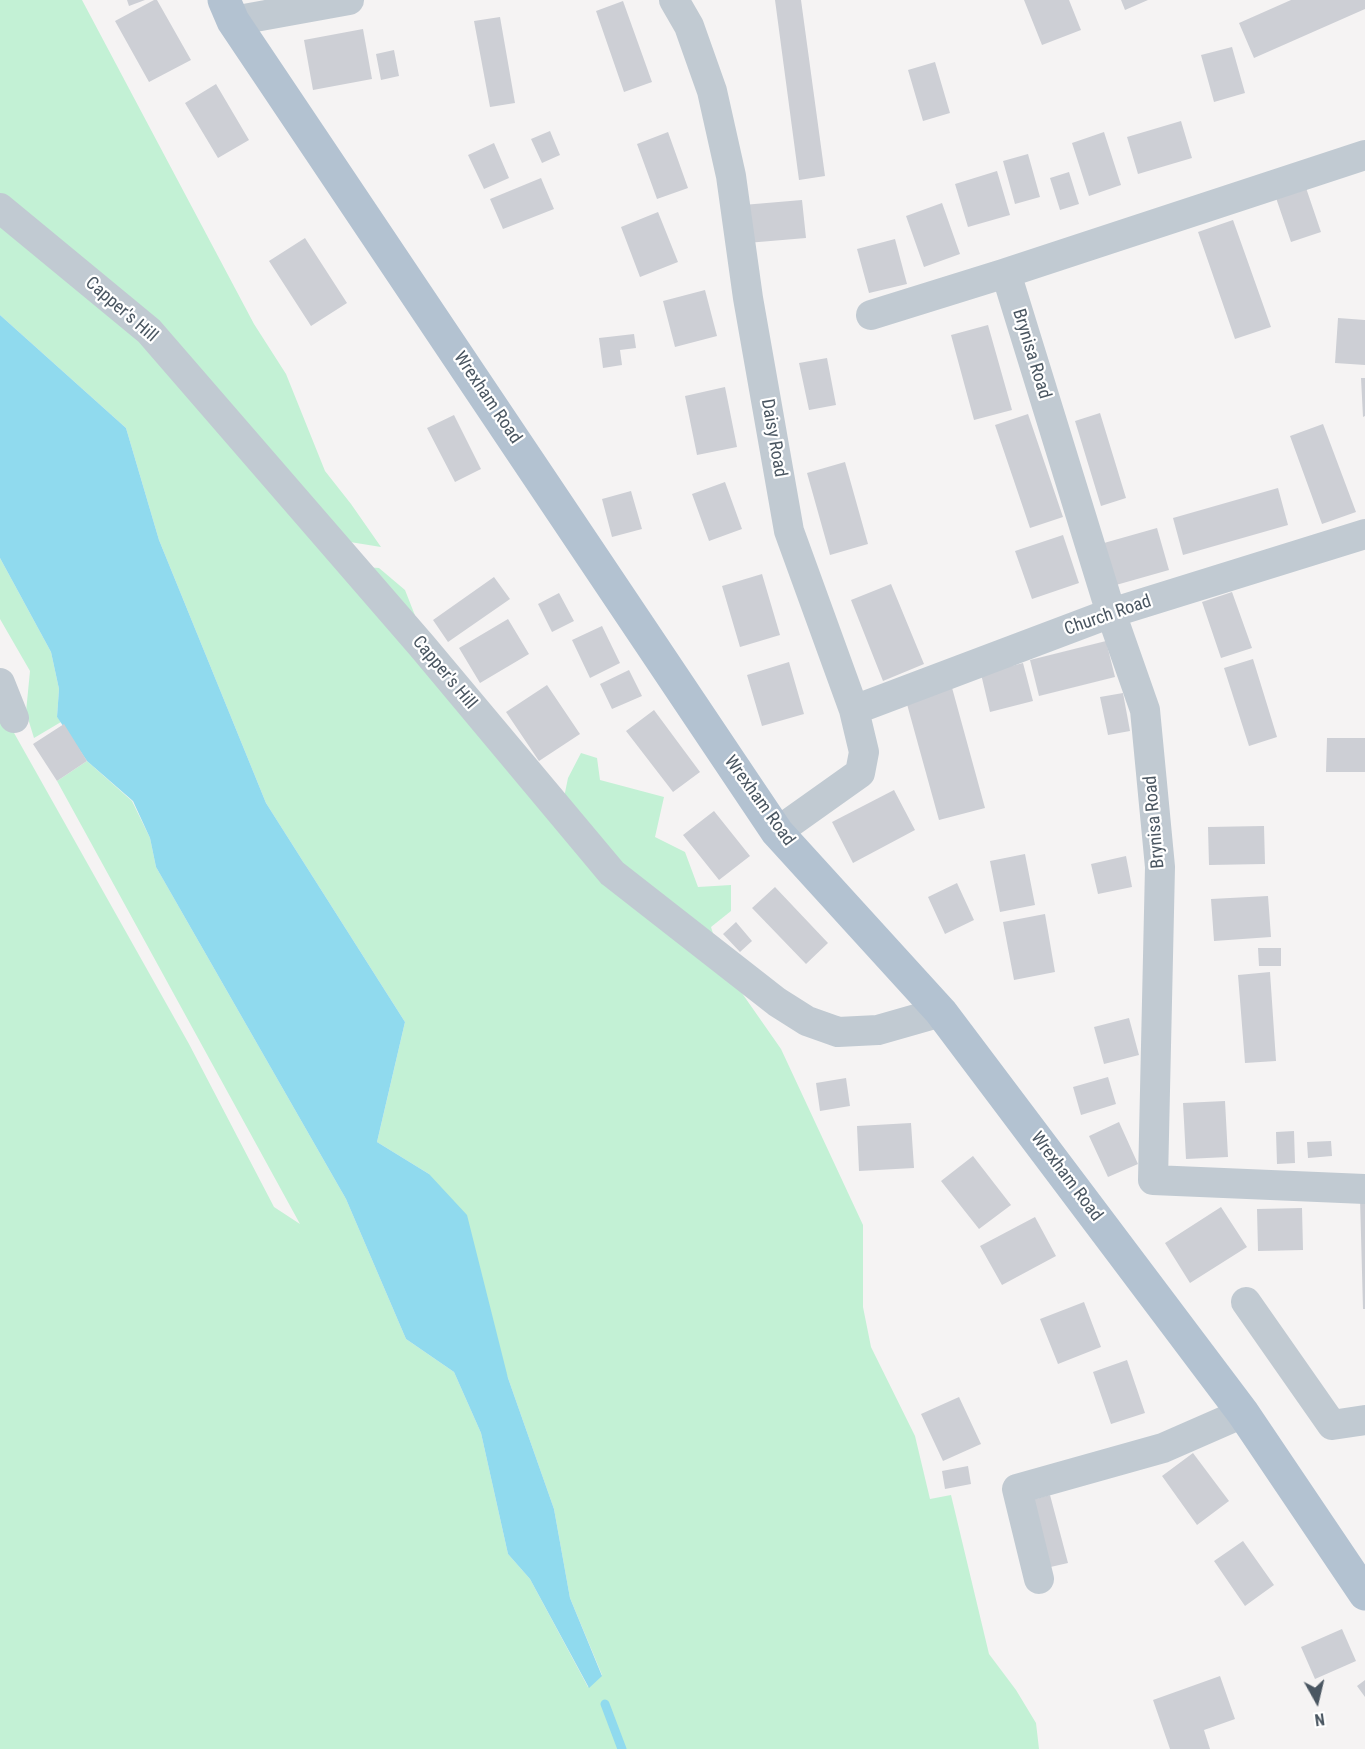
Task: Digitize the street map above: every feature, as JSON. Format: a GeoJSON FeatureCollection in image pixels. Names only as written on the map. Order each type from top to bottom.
{"type":"FeatureCollection","features":[{"type":"Feature","properties":{"kind":"main road","name":"Wrexham Road"},"geometry":{"type":"LineString","coordinates":[[229,10],[777,832],[941,1012],[1243,1413],[1365,1594]]}},
{"type":"Feature","properties":{"kind":"street"},"geometry":{"type":"LineString","coordinates":[[229,10],[349,0]]}},
{"type":"Feature","properties":{"kind":"street","name":"Daisy Road"},"geometry":{"type":"LineString","coordinates":[[674,0],[689,26],[712,91],[729,166],[748,298],[789,531],[854,710],[864,752],[860,773],[777,832]]}},
{"type":"Feature","properties":{"kind":"street"},"geometry":{"type":"LineString","coordinates":[[871,315],[1365,155]]}},
{"type":"Feature","properties":{"kind":"street","name":"Capper's Hill"},"geometry":{"type":"LineString","coordinates":[[0,208],[148,331],[422,646],[612,873],[777,1002],[807,1021],[838,1032],[878,1030],[941,1012]]}},
{"type":"Feature","properties":{"kind":"street","name":"Brynisa Road"},"geometry":{"type":"LineString","coordinates":[[1006,273],[1111,614],[1145,710],[1160,867],[1153,1180],[1365,1190]]}},
{"type":"Feature","properties":{"kind":"street","name":"Church Road"},"geometry":{"type":"LineString","coordinates":[[854,710],[1111,614],[1365,534]]}},
{"type":"Feature","properties":{"kind":"street"},"geometry":{"type":"LineString","coordinates":[[0,683],[14,718]]}},
{"type":"Feature","properties":{"kind":"street"},"geometry":{"type":"LineString","coordinates":[[1246,1302],[1332,1425],[1365,1420]]}},
{"type":"Feature","properties":{"kind":"street"},"geometry":{"type":"LineString","coordinates":[[1039,1579],[1017,1489],[1163,1448],[1243,1413]]}},
{"type":"Feature","properties":{"kind":"green space"},"geometry":{"type":"Polygon","coordinates":[[[0,0],[82,0],[254,324],[286,374],[325,471],[381,547],[350,542],[341,565],[379,568],[405,590],[416,618],[559,822],[568,778],[581,753],[597,758],[600,780],[664,797],[655,837],[685,852],[698,887],[731,885],[731,911],[711,927],[723,966],[781,1049],[863,1225],[863,1307],[871,1347],[915,1436],[930,1499],[951,1495],[989,1654],[1016,1690],[1036,1723],[1039,1749],[0,1749],[0,708],[189,1044],[274,1207],[300,1224],[57,781],[87,761],[132,801],[150,838],[156,867],[346,1199],[406,1339],[454,1372],[481,1433],[508,1554],[530,1579],[588,1687],[602,1675],[570,1598],[554,1509],[508,1378],[429,1174],[377,1142],[405,1022],[266,803],[159,540],[126,428],[0,315],[0,0]]]}},
{"type":"Feature","properties":{"kind":"green space"},"geometry":{"type":"Polygon","coordinates":[[[0,558],[51,652],[59,689],[57,717],[61,722],[34,738],[26,712],[30,671],[0,619],[0,558]]]}},
{"type":"Feature","properties":{"kind":"water"},"geometry":{"type":"Polygon","coordinates":[[[0,315],[126,428],[159,540],[266,803],[405,1022],[377,1142],[429,1174],[467,1215],[508,1378],[554,1509],[570,1598],[602,1676],[589,1688],[530,1579],[508,1554],[481,1433],[454,1372],[406,1339],[346,1199],[156,867],[150,838],[133,801],[87,761],[57,717],[59,689],[51,652],[0,558],[0,315]]]}},
{"type":"Feature","properties":{"kind":"building"},"geometry":{"type":"Polygon","coordinates":[[[127,0],[145,0],[129,6],[127,0]]]}},
{"type":"Feature","properties":{"kind":"building"},"geometry":{"type":"Polygon","coordinates":[[[157,0],[191,60],[149,82],[115,21],[157,0]]]}},
{"type":"Feature","properties":{"kind":"building"},"geometry":{"type":"Polygon","coordinates":[[[775,0],[801,0],[825,176],[799,180],[775,0]]]}},
{"type":"Feature","properties":{"kind":"building"},"geometry":{"type":"Polygon","coordinates":[[[1024,0],[1069,0],[1081,30],[1042,45],[1024,0]]]}},
{"type":"Feature","properties":{"kind":"building"},"geometry":{"type":"Polygon","coordinates":[[[1121,0],[1148,0],[1125,10],[1121,0]]]}},
{"type":"Feature","properties":{"kind":"building"},"geometry":{"type":"Polygon","coordinates":[[[1291,0],[1365,0],[1365,9],[1254,58],[1239,23],[1291,0]]]}},
{"type":"Feature","properties":{"kind":"building"},"geometry":{"type":"Polygon","coordinates":[[[623,1],[652,82],[624,92],[596,11],[623,1]]]}},
{"type":"Feature","properties":{"kind":"building"},"geometry":{"type":"Polygon","coordinates":[[[500,17],[515,103],[490,107],[474,21],[500,17]]]}},
{"type":"Feature","properties":{"kind":"building"},"geometry":{"type":"Polygon","coordinates":[[[363,29],[372,79],[313,90],[304,40],[363,29]]]}},
{"type":"Feature","properties":{"kind":"building"},"geometry":{"type":"Polygon","coordinates":[[[1232,47],[1245,93],[1214,102],[1201,55],[1232,47]]]}},
{"type":"Feature","properties":{"kind":"building"},"geometry":{"type":"Polygon","coordinates":[[[394,50],[399,76],[381,80],[376,54],[394,50]]]}},
{"type":"Feature","properties":{"kind":"building"},"geometry":{"type":"Polygon","coordinates":[[[935,62],[950,113],[923,121],[908,70],[935,62]]]}},
{"type":"Feature","properties":{"kind":"building"},"geometry":{"type":"Polygon","coordinates":[[[216,84],[249,140],[218,158],[185,103],[216,84]]]}},
{"type":"Feature","properties":{"kind":"building"},"geometry":{"type":"Polygon","coordinates":[[[1181,121],[1192,158],[1138,174],[1127,137],[1181,121]]]}},
{"type":"Feature","properties":{"kind":"building"},"geometry":{"type":"Polygon","coordinates":[[[550,131],[560,155],[542,163],[531,139],[550,131]]]}},
{"type":"Feature","properties":{"kind":"building"},"geometry":{"type":"Polygon","coordinates":[[[668,132],[688,188],[657,199],[637,144],[668,132]]]}},
{"type":"Feature","properties":{"kind":"building"},"geometry":{"type":"Polygon","coordinates":[[[1104,132],[1121,185],[1089,196],[1072,143],[1104,132]]]}},
{"type":"Feature","properties":{"kind":"building"},"geometry":{"type":"Polygon","coordinates":[[[494,143],[509,178],[484,189],[468,155],[494,143]]]}},
{"type":"Feature","properties":{"kind":"building"},"geometry":{"type":"Polygon","coordinates":[[[1028,154],[1040,197],[1015,204],[1003,161],[1028,154]]]}},
{"type":"Feature","properties":{"kind":"building"},"geometry":{"type":"Polygon","coordinates":[[[997,171],[1010,215],[968,227],[955,184],[997,171]]]}},
{"type":"Feature","properties":{"kind":"building"},"geometry":{"type":"Polygon","coordinates":[[[1069,172],[1079,204],[1060,210],[1050,178],[1069,172]]]}},
{"type":"Feature","properties":{"kind":"building"},"geometry":{"type":"Polygon","coordinates":[[[541,178],[554,209],[503,229],[490,199],[541,178]]]}},
{"type":"Feature","properties":{"kind":"building"},"geometry":{"type":"Polygon","coordinates":[[[1304,182],[1321,232],[1291,242],[1274,192],[1304,182]]]}},
{"type":"Feature","properties":{"kind":"building"},"geometry":{"type":"Polygon","coordinates":[[[802,200],[806,238],[747,243],[743,205],[802,200]]]}},
{"type":"Feature","properties":{"kind":"building"},"geometry":{"type":"Polygon","coordinates":[[[942,203],[960,254],[924,267],[906,216],[942,203]]]}},
{"type":"Feature","properties":{"kind":"building"},"geometry":{"type":"Polygon","coordinates":[[[658,212],[678,262],[640,277],[621,227],[658,212]]]}},
{"type":"Feature","properties":{"kind":"building"},"geometry":{"type":"Polygon","coordinates":[[[1233,220],[1271,327],[1235,339],[1198,232],[1233,220]]]}},
{"type":"Feature","properties":{"kind":"building"},"geometry":{"type":"Polygon","coordinates":[[[305,238],[347,303],[311,326],[269,261],[305,238]]]}},
{"type":"Feature","properties":{"kind":"building"},"geometry":{"type":"Polygon","coordinates":[[[895,239],[907,284],[869,293],[857,249],[895,239]]]}},
{"type":"Feature","properties":{"kind":"building"},"geometry":{"type":"Polygon","coordinates":[[[705,290],[717,336],[675,347],[663,301],[705,290]]]}},
{"type":"Feature","properties":{"kind":"building"},"geometry":{"type":"Polygon","coordinates":[[[1338,318],[1365,320],[1365,365],[1335,363],[1338,318]]]}},
{"type":"Feature","properties":{"kind":"building"},"geometry":{"type":"Polygon","coordinates":[[[988,325],[1012,410],[974,420],[951,335],[988,325]]]}},
{"type":"Feature","properties":{"kind":"building"},"geometry":{"type":"Polygon","coordinates":[[[634,334],[636,348],[620,350],[622,365],[603,368],[599,338],[634,334]]]}},
{"type":"Feature","properties":{"kind":"building"},"geometry":{"type":"Polygon","coordinates":[[[827,358],[836,405],[809,410],[799,363],[827,358]]]}},
{"type":"Feature","properties":{"kind":"building"},"geometry":{"type":"Polygon","coordinates":[[[1361,378],[1365,378],[1365,416],[1363,417],[1361,378]]]}},
{"type":"Feature","properties":{"kind":"building"},"geometry":{"type":"Polygon","coordinates":[[[725,387],[737,447],[697,455],[685,396],[725,387]]]}},
{"type":"Feature","properties":{"kind":"building"},"geometry":{"type":"Polygon","coordinates":[[[1100,413],[1126,498],[1101,506],[1075,421],[1100,413]]]}},
{"type":"Feature","properties":{"kind":"building"},"geometry":{"type":"Polygon","coordinates":[[[1028,414],[1063,517],[1030,528],[995,425],[1028,414]]]}},
{"type":"Feature","properties":{"kind":"building"},"geometry":{"type":"Polygon","coordinates":[[[454,415],[481,469],[455,482],[427,428],[454,415]]]}},
{"type":"Feature","properties":{"kind":"building"},"geometry":{"type":"Polygon","coordinates":[[[1323,424],[1356,512],[1322,524],[1290,436],[1323,424]]]}},
{"type":"Feature","properties":{"kind":"building"},"geometry":{"type":"Polygon","coordinates":[[[845,462],[868,544],[830,555],[807,473],[845,462]]]}},
{"type":"Feature","properties":{"kind":"building"},"geometry":{"type":"Polygon","coordinates":[[[725,482],[742,529],[709,541],[692,494],[725,482]]]}},
{"type":"Feature","properties":{"kind":"building"},"geometry":{"type":"Polygon","coordinates":[[[1278,488],[1288,525],[1183,555],[1173,518],[1278,488]]]}},
{"type":"Feature","properties":{"kind":"building"},"geometry":{"type":"Polygon","coordinates":[[[631,491],[642,529],[612,537],[602,499],[631,491]]]}},
{"type":"Feature","properties":{"kind":"building"},"geometry":{"type":"Polygon","coordinates":[[[1157,528],[1169,570],[1116,585],[1104,543],[1157,528]]]}},
{"type":"Feature","properties":{"kind":"building"},"geometry":{"type":"Polygon","coordinates":[[[1063,535],[1079,583],[1032,599],[1015,551],[1063,535]]]}},
{"type":"Feature","properties":{"kind":"building"},"geometry":{"type":"Polygon","coordinates":[[[762,574],[780,635],[740,647],[722,586],[762,574]]]}},
{"type":"Feature","properties":{"kind":"building"},"geometry":{"type":"Polygon","coordinates":[[[494,577],[510,599],[448,642],[433,620],[494,577]]]}},
{"type":"Feature","properties":{"kind":"building"},"geometry":{"type":"Polygon","coordinates":[[[891,584],[924,664],[883,681],[851,600],[891,584]]]}},
{"type":"Feature","properties":{"kind":"building"},"geometry":{"type":"Polygon","coordinates":[[[1232,592],[1252,648],[1221,658],[1202,602],[1232,592]]]}},
{"type":"Feature","properties":{"kind":"building"},"geometry":{"type":"Polygon","coordinates":[[[559,593],[574,621],[552,632],[538,604],[559,593]]]}},
{"type":"Feature","properties":{"kind":"building"},"geometry":{"type":"Polygon","coordinates":[[[508,619],[529,654],[480,683],[459,648],[508,619]]]}},
{"type":"Feature","properties":{"kind":"building"},"geometry":{"type":"Polygon","coordinates":[[[602,626],[620,663],[590,678],[572,640],[602,626]]]}},
{"type":"Feature","properties":{"kind":"building"},"geometry":{"type":"Polygon","coordinates":[[[1106,641],[1115,677],[1039,696],[1030,660],[1106,641]]]}},
{"type":"Feature","properties":{"kind":"building"},"geometry":{"type":"Polygon","coordinates":[[[1253,659],[1277,737],[1249,746],[1224,668],[1253,659]]]}},
{"type":"Feature","properties":{"kind":"building"},"geometry":{"type":"Polygon","coordinates":[[[789,662],[804,714],[762,726],[747,675],[789,662]]]}},
{"type":"Feature","properties":{"kind":"building"},"geometry":{"type":"Polygon","coordinates":[[[1023,663],[1033,701],[990,712],[981,674],[1023,663]]]}},
{"type":"Feature","properties":{"kind":"building"},"geometry":{"type":"Polygon","coordinates":[[[629,670],[642,696],[612,709],[600,684],[629,670]]]}},
{"type":"Feature","properties":{"kind":"building"},"geometry":{"type":"Polygon","coordinates":[[[951,684],[985,808],[939,820],[905,697],[951,684]]]}},
{"type":"Feature","properties":{"kind":"building"},"geometry":{"type":"Polygon","coordinates":[[[547,685],[580,734],[539,761],[506,712],[547,685]]]}},
{"type":"Feature","properties":{"kind":"building"},"geometry":{"type":"Polygon","coordinates":[[[1123,693],[1130,731],[1108,735],[1100,697],[1123,693]]]}},
{"type":"Feature","properties":{"kind":"building"},"geometry":{"type":"Polygon","coordinates":[[[654,710],[700,772],[673,792],[626,731],[654,710]]]}},
{"type":"Feature","properties":{"kind":"building"},"geometry":{"type":"Polygon","coordinates":[[[64,724],[87,761],[57,781],[33,744],[64,724]]]}},
{"type":"Feature","properties":{"kind":"building"},"geometry":{"type":"Polygon","coordinates":[[[1327,738],[1365,738],[1365,772],[1326,772],[1327,738]]]}},
{"type":"Feature","properties":{"kind":"building"},"geometry":{"type":"Polygon","coordinates":[[[894,790],[915,830],[853,863],[832,822],[894,790]]]}},
{"type":"Feature","properties":{"kind":"building"},"geometry":{"type":"Polygon","coordinates":[[[714,811],[750,856],[719,880],[683,835],[714,811]]]}},
{"type":"Feature","properties":{"kind":"building"},"geometry":{"type":"Polygon","coordinates":[[[1264,826],[1265,864],[1209,865],[1208,827],[1264,826]]]}},
{"type":"Feature","properties":{"kind":"building"},"geometry":{"type":"Polygon","coordinates":[[[1025,854],[1035,905],[1000,912],[990,861],[1025,854]]]}},
{"type":"Feature","properties":{"kind":"building"},"geometry":{"type":"Polygon","coordinates":[[[1126,856],[1132,887],[1098,894],[1091,864],[1126,856]]]}},
{"type":"Feature","properties":{"kind":"building"},"geometry":{"type":"Polygon","coordinates":[[[957,883],[974,920],[945,934],[928,897],[957,883]]]}},
{"type":"Feature","properties":{"kind":"building"},"geometry":{"type":"Polygon","coordinates":[[[775,887],[828,943],[806,964],[752,908],[775,887]]]}},
{"type":"Feature","properties":{"kind":"building"},"geometry":{"type":"Polygon","coordinates":[[[1268,896],[1271,937],[1214,941],[1211,899],[1268,896]]]}},
{"type":"Feature","properties":{"kind":"building"},"geometry":{"type":"Polygon","coordinates":[[[1045,914],[1055,972],[1014,980],[1003,922],[1045,914]]]}},
{"type":"Feature","properties":{"kind":"building"},"geometry":{"type":"Polygon","coordinates":[[[736,922],[752,941],[740,952],[723,934],[736,922]]]}},
{"type":"Feature","properties":{"kind":"building"},"geometry":{"type":"Polygon","coordinates":[[[1258,948],[1281,948],[1281,966],[1259,966],[1258,948]]]}},
{"type":"Feature","properties":{"kind":"building"},"geometry":{"type":"Polygon","coordinates":[[[1270,972],[1276,1061],[1245,1063],[1238,975],[1270,972]]]}},
{"type":"Feature","properties":{"kind":"building"},"geometry":{"type":"Polygon","coordinates":[[[1129,1018],[1139,1055],[1104,1064],[1094,1027],[1129,1018]]]}},
{"type":"Feature","properties":{"kind":"building"},"geometry":{"type":"Polygon","coordinates":[[[1108,1077],[1116,1104],[1081,1115],[1073,1087],[1108,1077]]]}},
{"type":"Feature","properties":{"kind":"building"},"geometry":{"type":"Polygon","coordinates":[[[846,1078],[850,1106],[820,1111],[816,1083],[846,1078]]]}},
{"type":"Feature","properties":{"kind":"building"},"geometry":{"type":"Polygon","coordinates":[[[1225,1101],[1228,1157],[1186,1159],[1183,1103],[1225,1101]]]}},
{"type":"Feature","properties":{"kind":"building"},"geometry":{"type":"Polygon","coordinates":[[[1119,1122],[1138,1164],[1108,1177],[1089,1136],[1119,1122]]]}},
{"type":"Feature","properties":{"kind":"building"},"geometry":{"type":"Polygon","coordinates":[[[911,1123],[914,1168],[859,1171],[857,1126],[911,1123]]]}},
{"type":"Feature","properties":{"kind":"building"},"geometry":{"type":"Polygon","coordinates":[[[1294,1131],[1295,1163],[1277,1164],[1276,1132],[1294,1131]]]}},
{"type":"Feature","properties":{"kind":"building"},"geometry":{"type":"Polygon","coordinates":[[[1331,1141],[1332,1156],[1308,1158],[1307,1142],[1331,1141]]]}},
{"type":"Feature","properties":{"kind":"building"},"geometry":{"type":"Polygon","coordinates":[[[973,1156],[1011,1205],[979,1229],[941,1181],[973,1156]]]}},
{"type":"Feature","properties":{"kind":"building"},"geometry":{"type":"Polygon","coordinates":[[[1360,1198],[1365,1198],[1365,1309],[1363,1309],[1360,1198]]]}},
{"type":"Feature","properties":{"kind":"building"},"geometry":{"type":"Polygon","coordinates":[[[1221,1207],[1247,1247],[1190,1283],[1165,1243],[1221,1207]]]}},
{"type":"Feature","properties":{"kind":"building"},"geometry":{"type":"Polygon","coordinates":[[[1302,1208],[1303,1250],[1258,1251],[1257,1209],[1302,1208]]]}},
{"type":"Feature","properties":{"kind":"building"},"geometry":{"type":"Polygon","coordinates":[[[1035,1217],[1056,1256],[1002,1285],[980,1246],[1035,1217]]]}},
{"type":"Feature","properties":{"kind":"building"},"geometry":{"type":"Polygon","coordinates":[[[1084,1302],[1101,1347],[1058,1364],[1040,1319],[1084,1302]]]}},
{"type":"Feature","properties":{"kind":"building"},"geometry":{"type":"Polygon","coordinates":[[[1127,1360],[1145,1413],[1111,1424],[1093,1372],[1127,1360]]]}},
{"type":"Feature","properties":{"kind":"building"},"geometry":{"type":"Polygon","coordinates":[[[959,1397],[981,1444],[943,1461],[921,1414],[959,1397]]]}},
{"type":"Feature","properties":{"kind":"building"},"geometry":{"type":"Polygon","coordinates":[[[1193,1453],[1229,1501],[1197,1525],[1162,1476],[1193,1453]]]}},
{"type":"Feature","properties":{"kind":"building"},"geometry":{"type":"Polygon","coordinates":[[[968,1466],[971,1484],[945,1489],[942,1471],[968,1466]]]}},
{"type":"Feature","properties":{"kind":"building"},"geometry":{"type":"Polygon","coordinates":[[[1050,1495],[1068,1563],[1046,1568],[1028,1501],[1050,1495]]]}},
{"type":"Feature","properties":{"kind":"building"},"geometry":{"type":"Polygon","coordinates":[[[1243,1541],[1274,1585],[1245,1606],[1214,1561],[1243,1541]]]}},
{"type":"Feature","properties":{"kind":"building"},"geometry":{"type":"Polygon","coordinates":[[[1342,1629],[1356,1661],[1315,1679],[1301,1647],[1342,1629]]]}},
{"type":"Feature","properties":{"kind":"building"},"geometry":{"type":"Polygon","coordinates":[[[1220,1676],[1235,1719],[1204,1730],[1210,1749],[1170,1749],[1153,1700],[1220,1676]]]}},
{"type":"Feature","properties":{"kind":"building"},"geometry":{"type":"Polygon","coordinates":[[[1365,1680],[1365,1697],[1357,1686],[1365,1680]]]}},
{"type":"Feature","properties":{"kind":"waterway"},"geometry":{"type":"LineString","coordinates":[[605,1704],[622,1749]]}}]}
